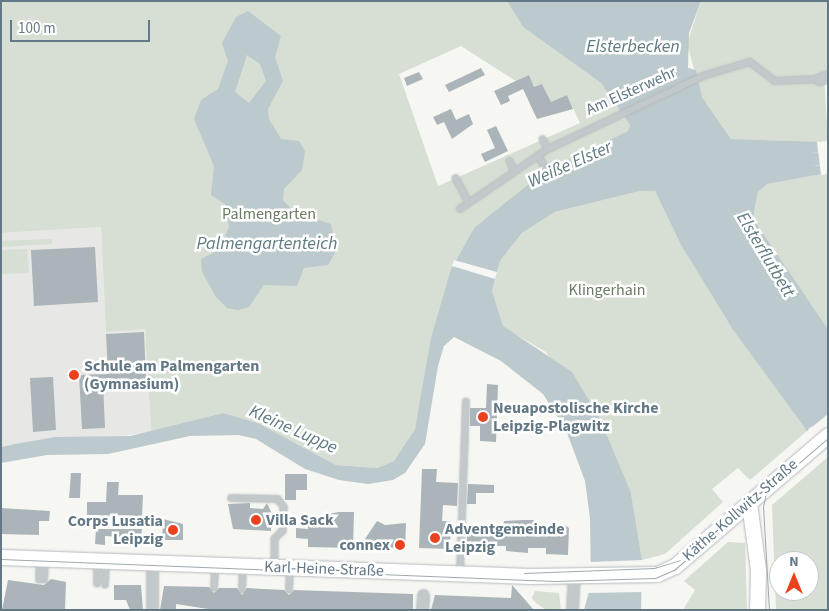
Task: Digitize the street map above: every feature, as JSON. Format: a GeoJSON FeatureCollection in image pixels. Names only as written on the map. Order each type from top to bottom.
{"type":"FeatureCollection","features":[{"type":"Feature","properties":{"kind":"main road","name":"Käthe-Kollwitz-Straße"},"geometry":{"type":"LineString","coordinates":[[647,574],[675,566],[828,435]]}},
{"type":"Feature","properties":{"kind":"main road"},"geometry":{"type":"LineString","coordinates":[[749,503],[758,570],[757,610]]}},
{"type":"Feature","properties":{"kind":"main road","name":"Karl-Heine-Straße"},"geometry":{"type":"LineString","coordinates":[[1,557],[460,574],[580,576],[647,574]]}},
{"type":"Feature","properties":{"kind":"street"},"geometry":{"type":"LineString","coordinates":[[152,563],[152,610]]}},
{"type":"Feature","properties":{"kind":"street"},"geometry":{"type":"LineString","coordinates":[[572,610],[580,576]]}},
{"type":"Feature","properties":{"kind":"street"},"geometry":{"type":"LineString","coordinates":[[422,610],[423,595]]}},
{"type":"Feature","properties":{"kind":"lane","name":"Am Elsterwehr"},"geometry":{"type":"LineString","coordinates":[[460,209],[514,170],[548,149],[703,76],[750,62],[775,81],[824,78]]}},
{"type":"Feature","properties":{"kind":"lane"},"geometry":{"type":"LineString","coordinates":[[543,139],[548,149]]}},
{"type":"Feature","properties":{"kind":"lane"},"geometry":{"type":"LineString","coordinates":[[538,155],[547,170]]}},
{"type":"Feature","properties":{"kind":"lane"},"geometry":{"type":"LineString","coordinates":[[510,161],[514,170]]}},
{"type":"Feature","properties":{"kind":"lane"},"geometry":{"type":"LineString","coordinates":[[456,178],[469,202]]}},
{"type":"Feature","properties":{"kind":"lane"},"geometry":{"type":"LineString","coordinates":[[460,574],[466,402]]}},
{"type":"Feature","properties":{"kind":"lane"},"geometry":{"type":"LineString","coordinates":[[231,498],[278,499],[284,507],[284,531],[275,539],[275,567]]}},
{"type":"Feature","properties":{"kind":"lane"},"geometry":{"type":"LineString","coordinates":[[41,580],[42,559]]}},
{"type":"Feature","properties":{"kind":"lane"},"geometry":{"type":"LineString","coordinates":[[97,584],[102,561]]}},
{"type":"Feature","properties":{"kind":"lane"},"geometry":{"type":"LineString","coordinates":[[102,561],[106,585]]}},
{"type":"Feature","properties":{"kind":"lane"},"geometry":{"type":"LineString","coordinates":[[214,588],[215,565]]}},
{"type":"Feature","properties":{"kind":"lane"},"geometry":{"type":"LineString","coordinates":[[242,590],[243,566]]}},
{"type":"Feature","properties":{"kind":"lane"},"geometry":{"type":"LineString","coordinates":[[289,590],[290,568]]}},
{"type":"Feature","properties":{"kind":"shaded area","name":"Schule am Palmengarten (Gymnasium)"},"geometry":{"type":"Polygon","coordinates":[[[101,227],[106,332],[145,329],[151,431],[113,438],[55,437],[1,447],[1,233],[101,227]]]}},
{"type":"Feature","properties":{"kind":"green space","name":"Palmengarten"},"geometry":{"type":"Polygon","coordinates":[[[1,1],[507,1],[523,27],[601,83],[630,125],[628,131],[549,169],[474,228],[451,269],[415,429],[394,461],[377,468],[336,465],[258,423],[223,413],[151,431],[145,329],[106,332],[101,227],[1,233],[1,1]],[[461,46],[399,74],[438,186],[580,123],[567,95],[543,106],[548,96],[542,84],[534,87],[529,75],[516,81],[461,46]]]}},
{"type":"Feature","properties":{"kind":"green space"},"geometry":{"type":"Polygon","coordinates":[[[701,1],[828,1],[828,71],[824,73],[828,142],[731,139],[702,97],[687,44],[701,1]]]}},
{"type":"Feature","properties":{"kind":"green space"},"geometry":{"type":"Polygon","coordinates":[[[828,173],[828,329],[753,220],[758,192],[767,184],[828,173]]]}},
{"type":"Feature","properties":{"kind":"green space","name":"Klingerhain"},"geometry":{"type":"Polygon","coordinates":[[[640,191],[655,191],[681,245],[733,330],[807,431],[750,480],[738,468],[712,489],[723,502],[665,554],[642,560],[631,493],[546,352],[503,327],[492,291],[500,261],[522,233],[555,212],[640,191]]]}},
{"type":"Feature","properties":{"kind":"green space"},"geometry":{"type":"Polygon","coordinates":[[[52,239],[52,244],[1,247],[1,241],[52,239]]]}},
{"type":"Feature","properties":{"kind":"green space"},"geometry":{"type":"Polygon","coordinates":[[[27,249],[29,273],[1,274],[1,250],[27,249]]]}},
{"type":"Feature","properties":{"kind":"green space"},"geometry":{"type":"Polygon","coordinates":[[[828,457],[828,610],[776,610],[776,601],[819,601],[819,551],[774,551],[772,505],[828,457]]]}},
{"type":"Feature","properties":{"kind":"green space"},"geometry":{"type":"Polygon","coordinates":[[[728,542],[745,543],[747,610],[683,610],[695,590],[684,581],[728,542]]]}},
{"type":"Feature","properties":{"kind":"green space"},"geometry":{"type":"Polygon","coordinates":[[[535,591],[559,593],[561,610],[546,610],[536,603],[532,598],[535,591]]]}},
{"type":"Feature","properties":{"kind":"water"},"geometry":{"type":"Polygon","coordinates":[[[507,1],[701,1],[689,33],[688,68],[696,70],[702,97],[731,139],[828,142],[828,150],[811,153],[828,151],[828,164],[812,166],[828,165],[828,173],[767,184],[758,192],[753,219],[828,329],[828,417],[808,429],[828,455],[807,431],[733,330],[681,245],[655,191],[640,191],[555,212],[522,233],[500,261],[492,291],[503,326],[572,372],[600,419],[631,493],[642,560],[641,610],[584,610],[591,584],[590,518],[585,481],[566,430],[543,394],[501,361],[454,337],[444,346],[438,366],[425,444],[405,473],[393,480],[368,484],[339,480],[305,469],[256,439],[239,435],[190,436],[108,454],[47,455],[1,463],[1,447],[55,437],[130,436],[223,413],[258,423],[336,465],[377,468],[394,461],[415,429],[431,338],[451,269],[474,228],[545,171],[628,131],[630,125],[601,83],[523,27],[507,1]]]}},
{"type":"Feature","properties":{"kind":"water","name":"Palmengartenteich"},"geometry":{"type":"Polygon","coordinates":[[[248,11],[281,36],[275,57],[283,81],[268,109],[269,119],[281,139],[299,141],[305,151],[302,170],[284,189],[283,200],[295,213],[331,224],[336,251],[328,265],[304,268],[297,286],[264,285],[249,307],[238,310],[227,308],[216,297],[202,272],[201,259],[219,250],[229,227],[225,204],[211,195],[214,166],[194,119],[201,100],[218,89],[228,61],[222,43],[236,17],[248,11]],[[247,55],[235,92],[249,103],[266,81],[260,64],[247,55]]]}},
{"type":"Feature","properties":{"kind":"pier"},"geometry":{"type":"Polygon","coordinates":[[[828,141],[828,174],[821,175],[817,142],[828,141]]]}},
{"type":"Feature","properties":{"kind":"pier"},"geometry":{"type":"Polygon","coordinates":[[[454,260],[497,272],[495,279],[452,266],[454,260]]]}},
{"type":"Feature","properties":{"kind":"pier"},"geometry":{"type":"Polygon","coordinates":[[[828,414],[828,457],[827,458],[805,433],[828,414]]]}},
{"type":"Feature","properties":{"kind":"pier"},"geometry":{"type":"Polygon","coordinates":[[[644,560],[644,592],[587,593],[588,562],[644,560]]]}},
{"type":"Feature","properties":{"kind":"building"},"geometry":{"type":"Polygon","coordinates":[[[481,68],[485,75],[449,92],[445,85],[481,68]]]}},
{"type":"Feature","properties":{"kind":"building"},"geometry":{"type":"Polygon","coordinates":[[[419,72],[423,79],[407,86],[404,78],[419,72]]]}},
{"type":"Feature","properties":{"kind":"building"},"geometry":{"type":"Polygon","coordinates":[[[529,75],[534,87],[542,84],[551,102],[567,95],[573,109],[537,119],[523,89],[508,96],[510,101],[501,105],[494,91],[529,75]]]}},
{"type":"Feature","properties":{"kind":"building"},"geometry":{"type":"Polygon","coordinates":[[[451,109],[456,120],[469,114],[473,124],[452,139],[444,122],[437,125],[433,117],[451,109]]]}},
{"type":"Feature","properties":{"kind":"building"},"geometry":{"type":"Polygon","coordinates":[[[496,126],[508,151],[485,162],[481,154],[495,148],[487,130],[496,126]]]}},
{"type":"Feature","properties":{"kind":"building"},"geometry":{"type":"Polygon","coordinates":[[[95,247],[98,302],[34,306],[31,250],[95,247]]]}},
{"type":"Feature","properties":{"kind":"building"},"geometry":{"type":"Polygon","coordinates":[[[144,332],[146,380],[103,382],[105,428],[82,429],[79,375],[108,374],[106,334],[144,332]]]}},
{"type":"Feature","properties":{"kind":"building"},"geometry":{"type":"Polygon","coordinates":[[[53,377],[56,430],[33,432],[30,378],[53,377]]]}},
{"type":"Feature","properties":{"kind":"building","name":"Neuapostolische Kirche Leipzig-Plagwitz"},"geometry":{"type":"Polygon","coordinates":[[[487,384],[498,385],[496,442],[480,441],[480,426],[470,426],[470,408],[486,408],[487,384]]]}},
{"type":"Feature","properties":{"kind":"building"},"geometry":{"type":"Polygon","coordinates":[[[422,469],[437,469],[436,482],[458,483],[457,506],[443,505],[442,521],[451,521],[450,549],[419,548],[422,469]]]}},
{"type":"Feature","properties":{"kind":"building"},"geometry":{"type":"Polygon","coordinates":[[[71,473],[81,473],[80,498],[69,498],[71,473]]]}},
{"type":"Feature","properties":{"kind":"building"},"geometry":{"type":"Polygon","coordinates":[[[285,474],[307,474],[307,490],[296,490],[296,500],[285,500],[285,474]]]}},
{"type":"Feature","properties":{"kind":"building"},"geometry":{"type":"Polygon","coordinates":[[[107,482],[119,482],[118,495],[143,495],[142,516],[87,515],[87,502],[106,502],[107,482]]]}},
{"type":"Feature","properties":{"kind":"building"},"geometry":{"type":"Polygon","coordinates":[[[468,484],[494,485],[494,493],[476,493],[476,504],[467,504],[468,484]]]}},
{"type":"Feature","properties":{"kind":"building","name":"Villa Sack"},"geometry":{"type":"Polygon","coordinates":[[[250,503],[250,508],[263,509],[267,503],[272,514],[278,515],[278,526],[271,526],[271,531],[233,529],[228,504],[250,503]]]}},
{"type":"Feature","properties":{"kind":"building"},"geometry":{"type":"Polygon","coordinates":[[[1,508],[50,511],[49,521],[39,521],[39,535],[1,534],[1,508]]]}},
{"type":"Feature","properties":{"kind":"building"},"geometry":{"type":"Polygon","coordinates":[[[339,512],[354,512],[353,548],[308,547],[308,539],[296,538],[296,528],[308,529],[308,518],[339,512]]]}},
{"type":"Feature","properties":{"kind":"building","name":"Corps Lusatia Leipzig"},"geometry":{"type":"Polygon","coordinates":[[[163,519],[183,524],[183,540],[162,540],[163,519]]]}},
{"type":"Feature","properties":{"kind":"building"},"geometry":{"type":"Polygon","coordinates":[[[534,520],[534,526],[563,524],[569,528],[568,555],[546,554],[546,548],[528,548],[528,553],[506,551],[506,546],[467,546],[467,528],[503,528],[504,521],[534,520]]]}},
{"type":"Feature","properties":{"kind":"building"},"geometry":{"type":"Polygon","coordinates":[[[377,521],[385,525],[406,523],[405,549],[367,545],[365,539],[377,521]]]}},
{"type":"Feature","properties":{"kind":"building"},"geometry":{"type":"Polygon","coordinates":[[[96,529],[142,529],[141,537],[129,542],[124,537],[105,536],[105,545],[95,544],[96,529]]]}},
{"type":"Feature","properties":{"kind":"building"},"geometry":{"type":"Polygon","coordinates":[[[51,579],[66,582],[65,610],[2,610],[8,580],[44,585],[51,579]]]}},
{"type":"Feature","properties":{"kind":"building"},"geometry":{"type":"Polygon","coordinates":[[[114,585],[141,585],[143,610],[130,610],[126,600],[114,600],[114,585]]]}},
{"type":"Feature","properties":{"kind":"building"},"geometry":{"type":"Polygon","coordinates":[[[512,585],[534,610],[431,610],[435,595],[511,598],[512,585]]]}},
{"type":"Feature","properties":{"kind":"building"},"geometry":{"type":"Polygon","coordinates":[[[164,586],[209,587],[214,593],[219,588],[237,588],[242,595],[247,588],[284,590],[289,595],[294,590],[413,594],[413,610],[208,609],[176,604],[176,610],[160,610],[164,586]]]}},
{"type":"Feature","properties":{"kind":"tram line"},"geometry":{"type":"LineString","coordinates":[[1,559],[555,581],[655,578],[674,570],[828,438]]}},
{"type":"Feature","properties":{"kind":"tram line"},"geometry":{"type":"LineString","coordinates":[[767,489],[763,506],[769,610]]}},
{"type":"Feature","properties":{"kind":"tram line"},"geometry":{"type":"LineString","coordinates":[[524,573],[654,568],[680,560]]}},
{"type":"Feature","properties":{"kind":"place","name":"Schule am Palmengarten (Gymnasium)"},"geometry":{"type":"Point","coordinates":[74,375]}},
{"type":"Feature","properties":{"kind":"place","name":"Neuapostolische Kirche Leipzig-Plagwitz"},"geometry":{"type":"Point","coordinates":[483,417]}},
{"type":"Feature","properties":{"kind":"place","name":"Villa Sack"},"geometry":{"type":"Point","coordinates":[256,520]}},
{"type":"Feature","properties":{"kind":"place","name":"Corps Lusatia Leipzig"},"geometry":{"type":"Point","coordinates":[173,530]}},
{"type":"Feature","properties":{"kind":"place","name":"Adventgemeinde Leipzig"},"geometry":{"type":"Point","coordinates":[435,538]}},
{"type":"Feature","properties":{"kind":"place","name":"connex"},"geometry":{"type":"Point","coordinates":[400,545]}},
{"type":"Feature","properties":{"kind":"water label","name":"Elsterbecken"},"geometry":{"type":"Point","coordinates":[633,47]}},
{"type":"Feature","properties":{"kind":"water label","name":"Weiße Elster"},"geometry":{"type":"Point","coordinates":[570,165]}},
{"type":"Feature","properties":{"kind":"water label","name":"Elsterflutbett"},"geometry":{"type":"Point","coordinates":[765,255]}},
{"type":"Feature","properties":{"kind":"water label","name":"Kleine Luppe"},"geometry":{"type":"Point","coordinates":[293,430]}}]}
